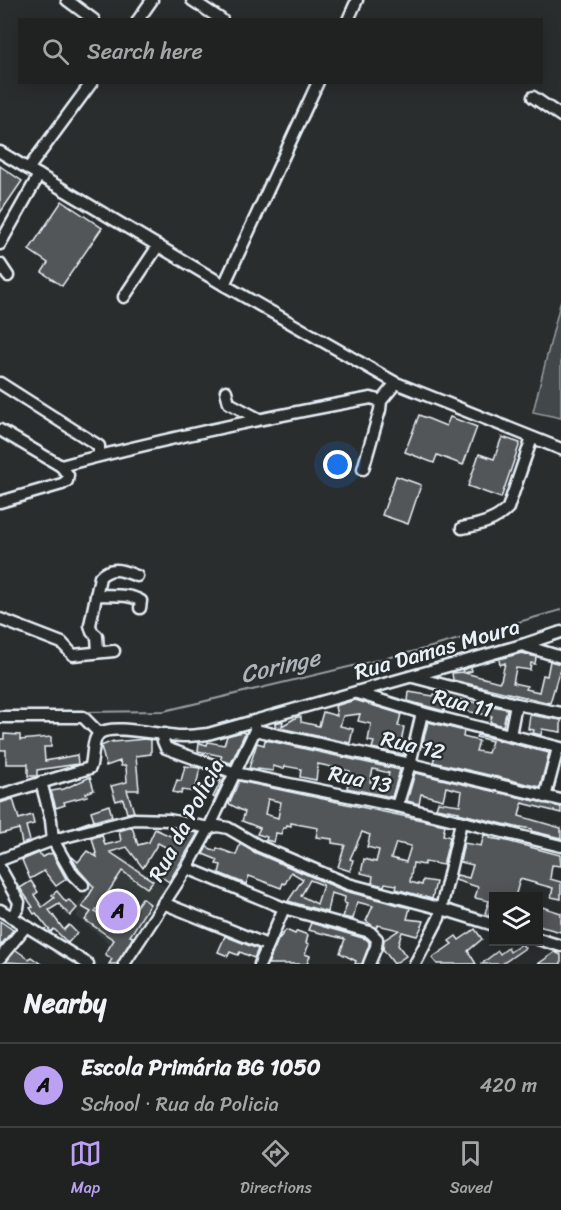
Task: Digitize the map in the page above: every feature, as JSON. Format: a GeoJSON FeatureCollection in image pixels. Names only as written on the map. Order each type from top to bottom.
{"type":"FeatureCollection","features":[{"type":"Feature","properties":{"kind":"street"},"geometry":{"type":"LineString","coordinates":[[67,0],[91,18]]}},
{"type":"Feature","properties":{"kind":"street"},"geometry":{"type":"LineString","coordinates":[[139,18],[152,0]]}},
{"type":"Feature","properties":{"kind":"street"},"geometry":{"type":"LineString","coordinates":[[192,0],[219,18]]}},
{"type":"Feature","properties":{"kind":"street"},"geometry":{"type":"LineString","coordinates":[[349,18],[357,0]]}},
{"type":"Feature","properties":{"kind":"street"},"geometry":{"type":"LineString","coordinates":[[28,169],[91,84]]}},
{"type":"Feature","properties":{"kind":"street"},"geometry":{"type":"LineString","coordinates":[[224,285],[317,84]]}},
{"type":"Feature","properties":{"kind":"street"},"geometry":{"type":"LineString","coordinates":[[533,97],[561,116]]}},
{"type":"Feature","properties":{"kind":"street"},"geometry":{"type":"LineString","coordinates":[[0,152],[224,285],[396,383],[561,449]]}},
{"type":"Feature","properties":{"kind":"street"},"geometry":{"type":"LineString","coordinates":[[0,244],[39,175]]}},
{"type":"Feature","properties":{"kind":"street"},"geometry":{"type":"LineString","coordinates":[[124,297],[158,246]]}},
{"type":"Feature","properties":{"kind":"street"},"geometry":{"type":"LineString","coordinates":[[0,264],[8,276]]}},
{"type":"Feature","properties":{"kind":"street"},"geometry":{"type":"LineString","coordinates":[[0,383],[99,446],[99,455]]}},
{"type":"Feature","properties":{"kind":"street"},"geometry":{"type":"LineString","coordinates":[[363,469],[381,401],[396,383]]}},
{"type":"Feature","properties":{"kind":"street"},"geometry":{"type":"LineString","coordinates":[[226,391],[229,403],[259,419]]}},
{"type":"Feature","properties":{"kind":"street"},"geometry":{"type":"LineString","coordinates":[[61,466],[99,455],[259,419],[371,398],[381,401]]}},
{"type":"Feature","properties":{"kind":"street"},"geometry":{"type":"LineString","coordinates":[[0,430],[61,466],[68,475],[67,481],[62,484],[0,502]]}},
{"type":"Feature","properties":{"kind":"street"},"geometry":{"type":"LineString","coordinates":[[462,528],[486,522],[501,515],[508,508],[532,438]]}},
{"type":"Feature","properties":{"kind":"street"},"geometry":{"type":"LineString","coordinates":[[98,652],[97,636],[92,632],[90,625],[100,578],[106,572],[119,569],[137,576]]}},
{"type":"Feature","properties":{"kind":"street"},"geometry":{"type":"LineString","coordinates":[[96,595],[126,595],[137,598],[141,601],[140,608]]}},
{"type":"Feature","properties":{"kind":"street"},"geometry":{"type":"LineString","coordinates":[[0,619],[62,643],[73,655],[114,651]]}},
{"type":"Feature","properties":{"kind":"street","name":"Rua Damas Moura"},"geometry":{"type":"LineString","coordinates":[[99,733],[118,730],[183,737],[255,726],[561,632]]}},
{"type":"Feature","properties":{"kind":"street"},"geometry":{"type":"LineString","coordinates":[[522,645],[561,657]]}},
{"type":"Feature","properties":{"kind":"street"},"geometry":{"type":"LineString","coordinates":[[412,676],[516,704],[561,713]]}},
{"type":"Feature","properties":{"kind":"street","name":"Rua 11"},"geometry":{"type":"LineString","coordinates":[[357,693],[422,713],[560,748]]}},
{"type":"Feature","properties":{"kind":"street"},"geometry":{"type":"LineString","coordinates":[[510,735],[516,704]]}},
{"type":"Feature","properties":{"kind":"street"},"geometry":{"type":"LineString","coordinates":[[397,806],[422,713]]}},
{"type":"Feature","properties":{"kind":"street"},"geometry":{"type":"LineString","coordinates":[[0,717],[83,717],[99,733],[90,768],[0,795]]}},
{"type":"Feature","properties":{"kind":"street","name":"Rua 12"},"geometry":{"type":"LineString","coordinates":[[255,726],[561,800]]}},
{"type":"Feature","properties":{"kind":"street","name":"Rua da Policia"},"geometry":{"type":"LineString","coordinates":[[124,964],[187,868],[209,828],[255,726]]}},
{"type":"Feature","properties":{"kind":"street","name":"Rua 13"},"geometry":{"type":"LineString","coordinates":[[165,734],[163,741],[166,748],[235,773],[397,806],[561,846]]}},
{"type":"Feature","properties":{"kind":"street"},"geometry":{"type":"LineString","coordinates":[[545,797],[560,748]]}},
{"type":"Feature","properties":{"kind":"street"},"geometry":{"type":"LineString","coordinates":[[41,782],[51,820],[53,840],[73,875],[83,885]]}},
{"type":"Feature","properties":{"kind":"street"},"geometry":{"type":"LineString","coordinates":[[0,860],[53,840],[134,819],[161,819],[209,828],[218,826],[228,828],[259,846],[348,885],[489,923]]}},
{"type":"Feature","properties":{"kind":"street"},"geometry":{"type":"LineString","coordinates":[[415,964],[433,932],[442,909],[461,822]]}},
{"type":"Feature","properties":{"kind":"street"},"geometry":{"type":"LineString","coordinates":[[0,868],[19,902],[18,908],[11,917]]}},
{"type":"Feature","properties":{"kind":"street"},"geometry":{"type":"LineString","coordinates":[[187,868],[284,908],[370,932],[377,939],[369,964]]}},
{"type":"Feature","properties":{"kind":"street"},"geometry":{"type":"LineString","coordinates":[[163,903],[267,945]]}},
{"type":"Feature","properties":{"kind":"street"},"geometry":{"type":"LineString","coordinates":[[260,964],[284,908]]}},
{"type":"Feature","properties":{"kind":"street"},"geometry":{"type":"LineString","coordinates":[[0,910],[88,964]]}},
{"type":"Feature","properties":{"kind":"street"},"geometry":{"type":"LineString","coordinates":[[0,958],[26,926]]}},
{"type":"Feature","properties":{"kind":"street"},"geometry":{"type":"LineString","coordinates":[[543,941],[561,946]]}},
{"type":"Feature","properties":{"kind":"shaded area"},"geometry":{"type":"Polygon","coordinates":[[[561,300],[561,418],[533,412],[561,300]]]}},
{"type":"Feature","properties":{"kind":"shaded area"},"geometry":{"type":"Polygon","coordinates":[[[118,854],[171,891],[129,955],[107,942],[77,917],[78,904],[111,856],[118,854]]]}},
{"type":"Feature","properties":{"kind":"building"},"geometry":{"type":"Polygon","coordinates":[[[0,166],[22,181],[0,213],[0,166]]]}},
{"type":"Feature","properties":{"kind":"building"},"geometry":{"type":"Polygon","coordinates":[[[62,201],[102,228],[62,286],[42,272],[48,263],[29,250],[62,201]]]}},
{"type":"Feature","properties":{"kind":"building"},"geometry":{"type":"Polygon","coordinates":[[[419,415],[446,426],[450,417],[477,427],[463,465],[437,455],[434,463],[405,452],[419,415]]]}},
{"type":"Feature","properties":{"kind":"building"},"geometry":{"type":"Polygon","coordinates":[[[502,437],[520,443],[501,498],[468,486],[479,454],[494,459],[502,437]]]}},
{"type":"Feature","properties":{"kind":"building"},"geometry":{"type":"Polygon","coordinates":[[[396,476],[421,485],[408,524],[382,515],[396,476]]]}},
{"type":"Feature","properties":{"kind":"building"},"geometry":{"type":"Polygon","coordinates":[[[522,653],[536,657],[535,664],[531,663],[530,670],[516,668],[513,683],[527,686],[526,689],[539,692],[543,675],[547,676],[550,661],[561,664],[561,673],[559,672],[550,703],[453,680],[452,673],[463,672],[462,670],[471,667],[472,671],[465,673],[499,682],[505,663],[500,665],[499,659],[522,653]]]}},
{"type":"Feature","properties":{"kind":"building"},"geometry":{"type":"Polygon","coordinates":[[[409,692],[433,696],[434,694],[507,709],[503,726],[490,722],[492,716],[445,707],[444,711],[408,701],[409,692]]]}},
{"type":"Feature","properties":{"kind":"building"},"geometry":{"type":"Polygon","coordinates":[[[355,700],[401,714],[398,726],[404,727],[399,752],[405,753],[404,755],[372,748],[374,742],[368,741],[371,724],[358,721],[360,714],[343,716],[340,726],[353,729],[350,743],[275,727],[275,723],[283,721],[282,726],[297,717],[301,717],[301,722],[319,726],[323,712],[337,716],[335,706],[355,700]]]}},
{"type":"Feature","properties":{"kind":"building"},"geometry":{"type":"Polygon","coordinates":[[[530,715],[561,720],[561,732],[542,729],[541,735],[533,733],[534,730],[528,729],[530,715]]]}},
{"type":"Feature","properties":{"kind":"building"},"geometry":{"type":"Polygon","coordinates":[[[428,722],[464,731],[463,737],[479,741],[476,751],[488,753],[492,741],[476,737],[477,735],[549,753],[540,787],[433,762],[437,749],[422,746],[428,722]]]}},
{"type":"Feature","properties":{"kind":"building"},"geometry":{"type":"Polygon","coordinates":[[[245,733],[231,763],[220,760],[222,756],[198,751],[199,743],[224,745],[227,736],[245,733]]]}},
{"type":"Feature","properties":{"kind":"building"},"geometry":{"type":"Polygon","coordinates":[[[4,734],[20,735],[20,740],[51,737],[51,747],[44,747],[45,761],[77,755],[78,764],[37,770],[37,776],[28,776],[28,764],[6,764],[6,750],[0,750],[0,739],[4,739],[4,734]]]}},
{"type":"Feature","properties":{"kind":"building"},"geometry":{"type":"Polygon","coordinates":[[[151,740],[151,754],[136,756],[139,790],[127,790],[134,812],[127,813],[123,799],[116,801],[111,786],[127,782],[126,766],[121,766],[120,761],[106,766],[101,746],[113,741],[151,740]]]}},
{"type":"Feature","properties":{"kind":"building"},"geometry":{"type":"Polygon","coordinates":[[[265,740],[400,770],[392,797],[347,788],[350,771],[318,764],[316,780],[300,777],[301,769],[285,766],[284,769],[273,766],[273,771],[249,768],[257,743],[264,745],[265,740]],[[373,769],[370,782],[386,785],[389,773],[373,769]]]}},
{"type":"Feature","properties":{"kind":"building"},"geometry":{"type":"Polygon","coordinates":[[[185,766],[200,768],[195,792],[182,790],[181,794],[173,792],[177,780],[181,781],[185,766]]]}},
{"type":"Feature","properties":{"kind":"building"},"geometry":{"type":"Polygon","coordinates":[[[211,772],[225,777],[215,798],[213,797],[221,781],[209,780],[211,772]]]}},
{"type":"Feature","properties":{"kind":"building"},"geometry":{"type":"Polygon","coordinates":[[[415,773],[561,807],[561,813],[522,803],[519,816],[561,828],[561,838],[531,831],[532,829],[436,808],[438,802],[460,805],[462,791],[446,787],[443,800],[421,794],[419,804],[407,801],[415,773]]]}},
{"type":"Feature","properties":{"kind":"building"},"geometry":{"type":"Polygon","coordinates":[[[90,777],[94,790],[86,793],[87,796],[64,802],[65,805],[56,808],[51,791],[64,789],[90,777]]]}},
{"type":"Feature","properties":{"kind":"building"},"geometry":{"type":"Polygon","coordinates":[[[239,781],[445,825],[443,835],[450,837],[443,865],[413,863],[410,882],[422,885],[423,880],[436,882],[432,899],[396,889],[397,885],[385,883],[384,886],[372,883],[373,876],[361,873],[364,859],[376,862],[379,850],[367,847],[370,835],[362,832],[350,859],[353,860],[350,871],[338,867],[345,845],[332,843],[332,839],[316,837],[318,828],[291,823],[291,826],[287,825],[283,828],[281,834],[276,833],[274,842],[266,840],[267,837],[257,834],[260,828],[242,821],[245,812],[229,804],[239,781]],[[268,799],[265,814],[278,818],[281,802],[268,799]],[[396,843],[391,858],[406,862],[411,846],[396,843]]]}},
{"type":"Feature","properties":{"kind":"building"},"geometry":{"type":"Polygon","coordinates":[[[13,799],[19,819],[32,815],[34,824],[26,826],[30,841],[22,844],[19,829],[0,834],[0,803],[13,799]]]}},
{"type":"Feature","properties":{"kind":"building"},"geometry":{"type":"Polygon","coordinates":[[[109,805],[112,816],[77,826],[94,820],[91,811],[109,805]]]}},
{"type":"Feature","properties":{"kind":"building"},"geometry":{"type":"Polygon","coordinates":[[[132,827],[138,845],[149,842],[155,829],[177,839],[181,830],[198,833],[169,882],[159,875],[175,852],[158,843],[143,868],[127,847],[110,852],[153,881],[147,888],[122,871],[95,912],[121,929],[142,898],[150,904],[130,936],[133,937],[117,964],[109,964],[112,959],[105,954],[114,940],[85,920],[91,912],[82,907],[94,887],[70,855],[78,862],[87,851],[97,857],[92,838],[102,835],[105,845],[121,841],[119,831],[132,827]]]}},
{"type":"Feature","properties":{"kind":"building"},"geometry":{"type":"Polygon","coordinates":[[[484,835],[560,855],[561,866],[552,865],[550,879],[561,882],[561,899],[551,897],[553,888],[520,879],[516,892],[489,892],[489,901],[475,898],[478,887],[455,880],[457,875],[469,878],[473,865],[460,862],[464,843],[481,846],[484,835]]]}},
{"type":"Feature","properties":{"kind":"building"},"geometry":{"type":"Polygon","coordinates":[[[240,844],[345,891],[410,908],[407,919],[424,921],[423,924],[417,936],[402,932],[398,945],[406,956],[394,964],[383,949],[384,940],[399,930],[378,925],[376,928],[366,921],[373,906],[357,902],[353,919],[343,917],[347,904],[344,903],[345,897],[331,893],[327,912],[288,901],[303,879],[291,872],[281,888],[249,876],[246,884],[219,873],[221,865],[216,864],[218,860],[203,854],[207,847],[236,855],[240,844]],[[310,880],[301,896],[317,904],[323,885],[310,880]]]}},
{"type":"Feature","properties":{"kind":"building"},"geometry":{"type":"Polygon","coordinates":[[[39,853],[42,857],[52,853],[66,879],[56,886],[44,871],[30,879],[22,860],[39,853]]]}},
{"type":"Feature","properties":{"kind":"building"},"geometry":{"type":"Polygon","coordinates":[[[31,881],[38,892],[34,895],[42,907],[54,898],[52,895],[57,891],[66,902],[69,900],[77,908],[70,916],[59,904],[49,910],[64,930],[69,925],[77,933],[68,943],[54,929],[51,932],[30,908],[33,907],[20,888],[31,881]]]}},
{"type":"Feature","properties":{"kind":"building"},"geometry":{"type":"Polygon","coordinates":[[[489,901],[489,914],[485,913],[489,901]]]}},
{"type":"Feature","properties":{"kind":"building"},"geometry":{"type":"Polygon","coordinates":[[[543,907],[561,913],[561,932],[543,927],[543,907]]]}},
{"type":"Feature","properties":{"kind":"building"},"geometry":{"type":"Polygon","coordinates":[[[0,921],[13,930],[0,946],[0,921]]]}},
{"type":"Feature","properties":{"kind":"building"},"geometry":{"type":"Polygon","coordinates":[[[311,923],[366,939],[369,945],[362,964],[355,964],[356,961],[340,953],[345,939],[308,930],[311,923]]]}},
{"type":"Feature","properties":{"kind":"building"},"geometry":{"type":"Polygon","coordinates":[[[475,929],[482,939],[468,951],[476,964],[437,964],[432,958],[452,944],[449,941],[456,936],[459,940],[475,929]]]}},
{"type":"Feature","properties":{"kind":"building"},"geometry":{"type":"Polygon","coordinates":[[[286,930],[295,934],[297,931],[308,935],[306,943],[309,944],[305,954],[310,956],[307,964],[268,964],[278,940],[286,930]]]}},
{"type":"Feature","properties":{"kind":"building"},"geometry":{"type":"Polygon","coordinates":[[[225,936],[258,949],[254,958],[240,952],[238,955],[230,952],[228,956],[218,952],[225,936]]]}},
{"type":"Feature","properties":{"kind":"building"},"geometry":{"type":"Polygon","coordinates":[[[519,946],[525,948],[502,964],[481,964],[498,951],[500,954],[508,948],[510,952],[519,946]]]}},
{"type":"Feature","properties":{"kind":"building"},"geometry":{"type":"Polygon","coordinates":[[[16,950],[29,959],[31,957],[41,964],[6,962],[16,950]]]}},
{"type":"Feature","properties":{"kind":"building"},"geometry":{"type":"Polygon","coordinates":[[[555,952],[561,955],[561,964],[538,964],[555,952]]]}},
{"type":"Feature","properties":{"kind":"waterway","name":"Coringe"},"geometry":{"type":"LineString","coordinates":[[78,712],[164,711],[424,649],[561,610]]}},
{"type":"Feature","properties":{"kind":"place","name":"Escola Primária BG 1050"},"geometry":{"type":"Point","coordinates":[118,911]}}]}
